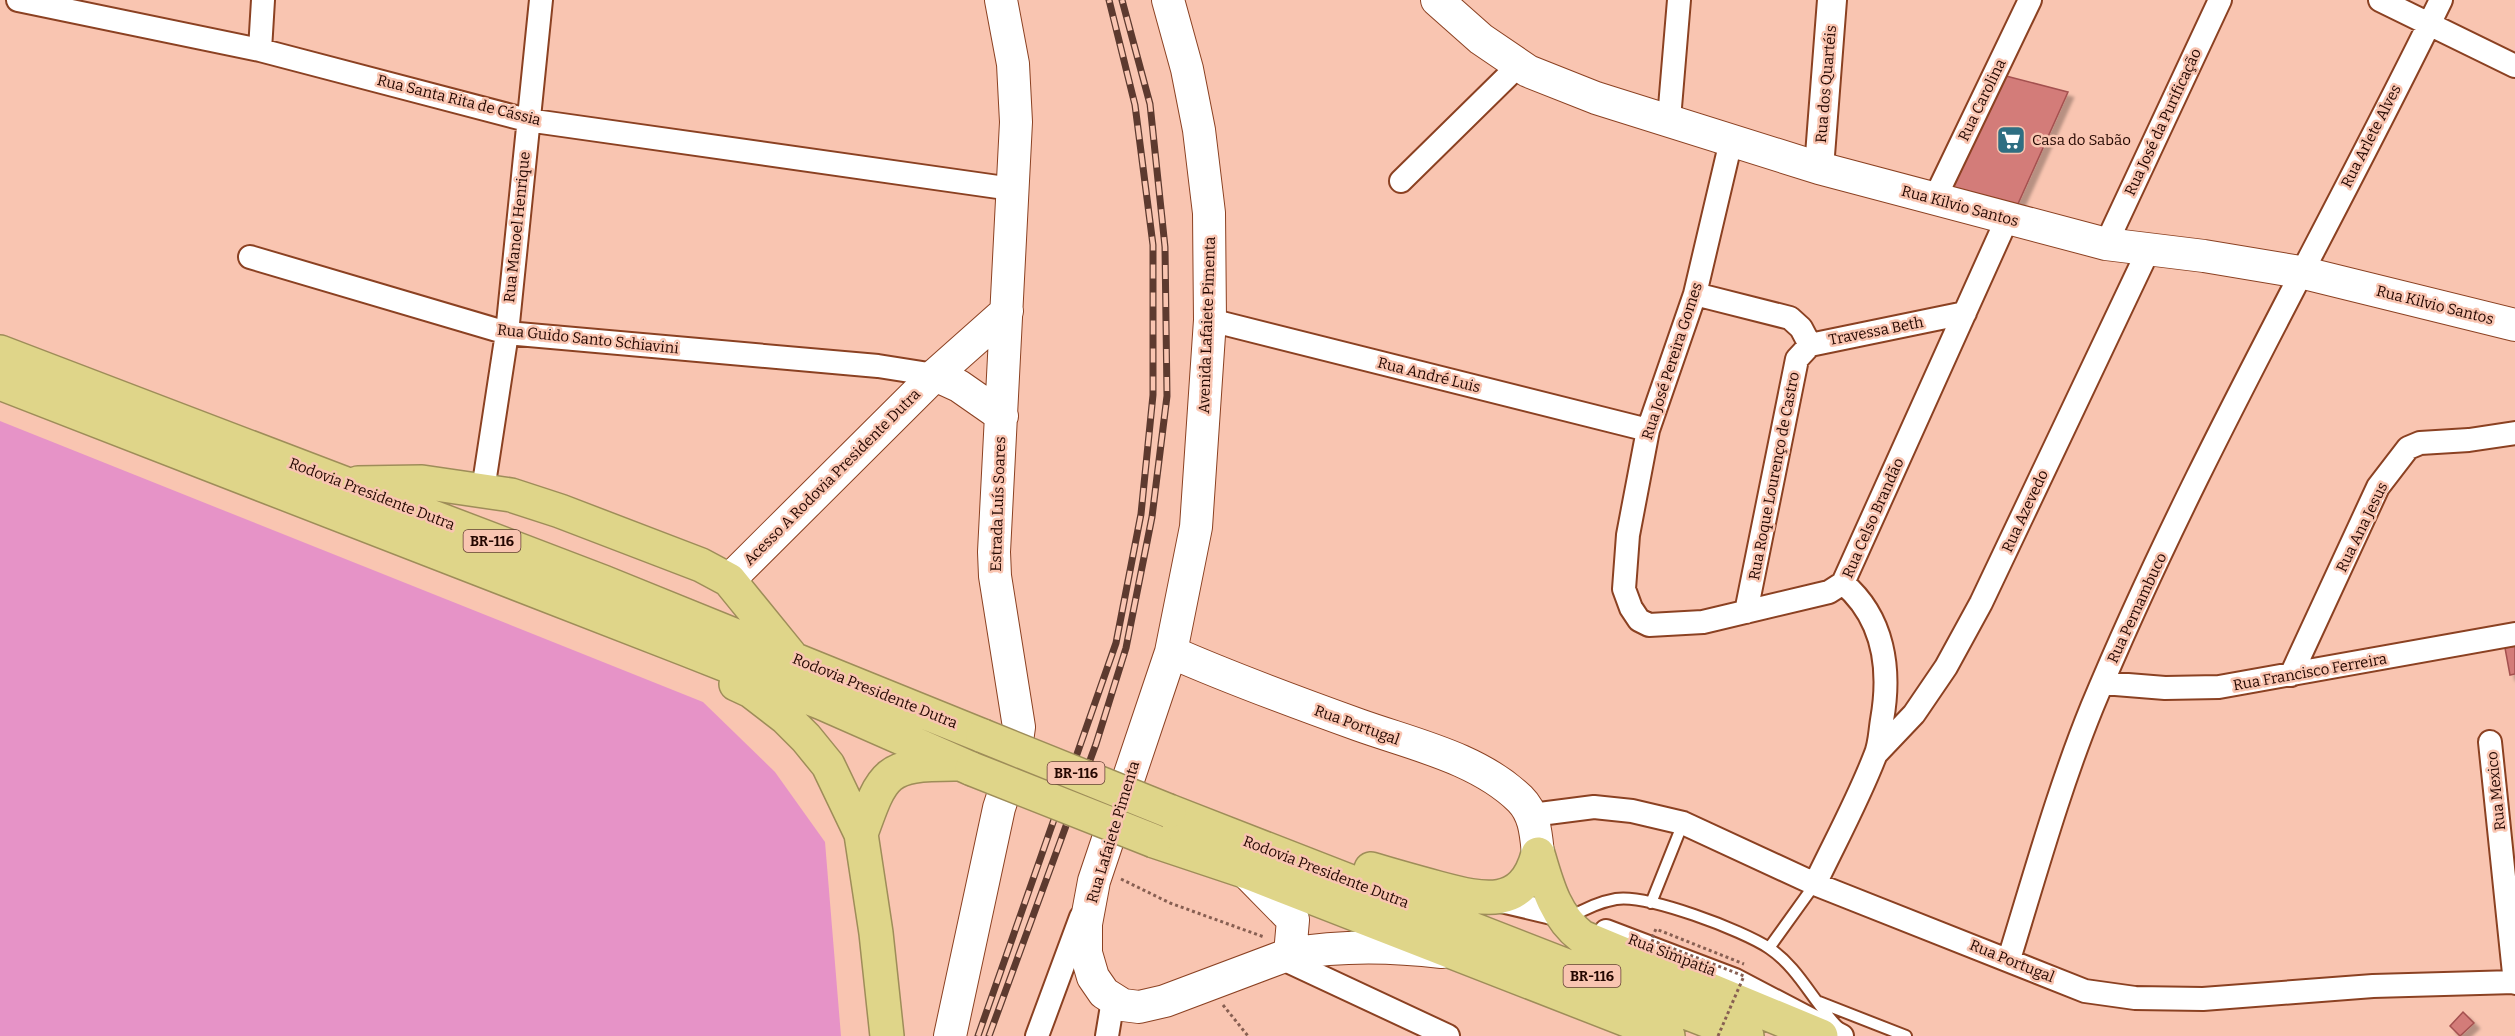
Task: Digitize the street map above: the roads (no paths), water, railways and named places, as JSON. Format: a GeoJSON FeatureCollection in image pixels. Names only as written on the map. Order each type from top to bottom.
{"type":"FeatureCollection","features":[{"type":"Feature","properties":{"kind":"highway","name":"Rodovia Presidente Dutra"},"geometry":{"type":"LineString","coordinates":[[0,352],[792,657],[1287,858],[1747,1036]]}},
{"type":"Feature","properties":{"kind":"highway","name":"Rodovia Presidente Dutra"},"geometry":{"type":"LineString","coordinates":[[0,383],[273,491],[386,531],[801,694],[966,766],[1154,841],[1246,872],[1668,1036]]}},
{"type":"Feature","properties":{"kind":"highway"},"geometry":{"type":"LineString","coordinates":[[343,483],[422,482],[483,490],[560,511],[701,565],[729,580],[792,657]]}},
{"type":"Feature","properties":{"kind":"highway"},"geometry":{"type":"LineString","coordinates":[[273,491],[403,552],[751,691],[786,718],[828,765],[861,834],[889,1034]]}},
{"type":"Feature","properties":{"kind":"highway"},"geometry":{"type":"LineString","coordinates":[[861,834],[874,797],[883,782],[896,771],[916,764],[966,766]]}},
{"type":"Feature","properties":{"kind":"highway"},"geometry":{"type":"LineString","coordinates":[[1287,858],[1331,858],[1473,897],[1492,899],[1511,893],[1528,879],[1534,871],[1538,854]]}},
{"type":"Feature","properties":{"kind":"highway"},"geometry":{"type":"LineString","coordinates":[[1538,854],[1552,901],[1566,916],[1572,929],[1582,937],[1812,1030],[1821,1036]]}},
{"type":"Feature","properties":{"kind":"main road","name":"Estrada Luís Soares"},"geometry":{"type":"LineString","coordinates":[[950,1036],[999,808],[1014,762],[1019,727],[995,576],[994,552],[1016,94],[1000,0]]}},
{"type":"Feature","properties":{"kind":"main road","name":"Avenida Lafaiete Pimenta"},"geometry":{"type":"LineString","coordinates":[[1168,0],[1186,69],[1205,173],[1210,235],[1210,320],[1196,527],[1171,652]]}},
{"type":"Feature","properties":{"kind":"main road","name":"Rua Kilvio Santos"},"geometry":{"type":"LineString","coordinates":[[1437,0],[1481,39],[1518,66],[1596,98],[1669,119],[1819,168],[2106,244],[2148,251],[2204,256],[2300,272],[2515,325]]}},
{"type":"Feature","properties":{"kind":"main road","name":"Acesso A Rodovia Presidente Dutra"},"geometry":{"type":"LineString","coordinates":[[729,580],[935,375],[1007,311]]}},
{"type":"Feature","properties":{"kind":"main road"},"geometry":{"type":"LineString","coordinates":[[935,375],[959,386],[1002,416]]}},
{"type":"Feature","properties":{"kind":"main road","name":"Rua Portugal"},"geometry":{"type":"LineString","coordinates":[[1171,652],[1240,682],[1458,761],[1499,781],[1522,801],[1532,815]]}},
{"type":"Feature","properties":{"kind":"main road","name":"Rua Lafaiete Pimenta"},"geometry":{"type":"LineString","coordinates":[[1113,1000],[1093,977],[1086,953],[1086,924],[1096,874],[1171,652]]}},
{"type":"Feature","properties":{"kind":"main road"},"geometry":{"type":"LineString","coordinates":[[1532,815],[1538,854]]}},
{"type":"Feature","properties":{"kind":"main road"},"geometry":{"type":"LineString","coordinates":[[1246,872],[1293,920],[1278,950]]}},
{"type":"Feature","properties":{"kind":"main road"},"geometry":{"type":"LineString","coordinates":[[1113,1000],[1123,1005],[1139,1007],[1208,984],[1278,950],[1354,947],[1461,955]]}},
{"type":"Feature","properties":{"kind":"street","name":"Rua Santa Rita de Cássia"},"geometry":{"type":"LineString","coordinates":[[18,0],[260,50],[527,120],[1012,189]]}},
{"type":"Feature","properties":{"kind":"street"},"geometry":{"type":"LineString","coordinates":[[260,50],[263,0]]}},
{"type":"Feature","properties":{"kind":"street","name":"Rua Manoel Henrique"},"geometry":{"type":"LineString","coordinates":[[483,490],[507,333],[541,0]]}},
{"type":"Feature","properties":{"kind":"street"},"geometry":{"type":"LineString","coordinates":[[1669,119],[1679,0]]}},
{"type":"Feature","properties":{"kind":"street","name":"Rua dos Quartéis"},"geometry":{"type":"LineString","coordinates":[[1819,168],[1832,0]]}},
{"type":"Feature","properties":{"kind":"street","name":"Rua Carolina"},"geometry":{"type":"LineString","coordinates":[[1934,200],[2030,0]]}},
{"type":"Feature","properties":{"kind":"street","name":"Rua José da Purificação"},"geometry":{"type":"LineString","coordinates":[[2106,244],[2220,0]]}},
{"type":"Feature","properties":{"kind":"street"},"geometry":{"type":"LineString","coordinates":[[2380,0],[2515,66]]}},
{"type":"Feature","properties":{"kind":"street","name":"Rua Arlete Alves"},"geometry":{"type":"LineString","coordinates":[[2300,272],[2441,0]]}},
{"type":"Feature","properties":{"kind":"street"},"geometry":{"type":"LineString","coordinates":[[1401,181],[1518,66]]}},
{"type":"Feature","properties":{"kind":"street","name":"Rua José Pereira Gomes"},"geometry":{"type":"LineString","coordinates":[[1731,141],[1695,294],[1648,430],[1628,535],[1624,589],[1630,608],[1639,620],[1649,625],[1703,622],[1829,592],[1843,583]]}},
{"type":"Feature","properties":{"kind":"street","name":"Rua Celso Brandão"},"geometry":{"type":"LineString","coordinates":[[1815,884],[1876,754],[1887,674],[1881,641],[1872,616],[1859,597],[1843,583],[2007,219]]}},
{"type":"Feature","properties":{"kind":"street","name":"Rua Azevedo"},"geometry":{"type":"LineString","coordinates":[[1876,754],[1914,714],[1946,667],[1981,603],[2148,251]]}},
{"type":"Feature","properties":{"kind":"street","name":"Rua Guido Santo Schiavini"},"geometry":{"type":"LineString","coordinates":[[250,257],[507,333],[878,366],[935,375]]}},
{"type":"Feature","properties":{"kind":"street","name":"Rua Pernambuco"},"geometry":{"type":"LineString","coordinates":[[2009,959],[2046,842],[2103,683],[2232,404],[2300,272]]}},
{"type":"Feature","properties":{"kind":"street","name":"Travessa Beth"},"geometry":{"type":"LineString","coordinates":[[1695,294],[1790,318],[1801,328],[1810,345],[1965,313]]}},
{"type":"Feature","properties":{"kind":"street","name":"Rua André Luis"},"geometry":{"type":"LineString","coordinates":[[1210,320],[1648,430]]}},
{"type":"Feature","properties":{"kind":"street","name":"Rua Roque Lourenço de Castro"},"geometry":{"type":"LineString","coordinates":[[1746,612],[1797,359],[1810,345]]}},
{"type":"Feature","properties":{"kind":"street","name":"Rua Ana Jesus"},"geometry":{"type":"LineString","coordinates":[[2292,675],[2378,487],[2408,448],[2420,442],[2469,440],[2515,434]]}},
{"type":"Feature","properties":{"kind":"street","name":"Rua Francisco Ferreira"},"geometry":{"type":"LineString","coordinates":[[2103,683],[2165,688],[2219,687],[2515,634]]}},
{"type":"Feature","properties":{"kind":"street","name":"Rua Mexico"},"geometry":{"type":"LineString","coordinates":[[2490,742],[2515,982]]}},
{"type":"Feature","properties":{"kind":"street","name":"Rua Portugal"},"geometry":{"type":"LineString","coordinates":[[1532,815],[1594,807],[1632,811],[1683,823],[1815,884],[2085,991],[2135,998],[2203,999],[2373,986],[2515,982]]}},
{"type":"Feature","properties":{"kind":"street"},"geometry":{"type":"LineString","coordinates":[[1037,1036],[1096,874]]}},
{"type":"Feature","properties":{"kind":"street","name":"Rua Simpatia"},"geometry":{"type":"LineString","coordinates":[[1492,899],[1566,916],[1736,980],[1844,1036]]}},
{"type":"Feature","properties":{"kind":"street"},"geometry":{"type":"LineString","coordinates":[[1278,950],[1448,1036]]}},
{"type":"Feature","properties":{"kind":"street"},"geometry":{"type":"LineString","coordinates":[[1107,1036],[1113,1000]]}},
{"type":"Feature","properties":{"kind":"street"},"geometry":{"type":"LineString","coordinates":[[1402,1013],[1404,1036]]}},
{"type":"Feature","properties":{"kind":"lane"},"geometry":{"type":"LineString","coordinates":[[1651,903],[1683,823]]}},
{"type":"Feature","properties":{"kind":"lane"},"geometry":{"type":"LineString","coordinates":[[1769,948],[1815,884]]}},
{"type":"Feature","properties":{"kind":"lane"},"geometry":{"type":"LineString","coordinates":[[1566,916],[1617,899],[1651,903],[1730,930],[1769,948],[1797,975],[1844,1036]]}},
{"type":"Feature","properties":{"kind":"lane"},"geometry":{"type":"LineString","coordinates":[[1818,1002],[1906,1036]]}},
{"type":"Feature","properties":{"kind":"railway"},"geometry":{"type":"LineString","coordinates":[[978,1036],[1116,643],[1141,514],[1153,395],[1153,245],[1135,105],[1109,0]]}},
{"type":"Feature","properties":{"kind":"railway"},"geometry":{"type":"LineString","coordinates":[[989,1036],[1096,744],[1126,648],[1152,517],[1167,396],[1165,247],[1150,104],[1122,0]]}},
{"type":"Feature","properties":{"kind":"place","name":"Casa do Sabão"},"geometry":{"type":"Point","coordinates":[2011,140]}}]}
